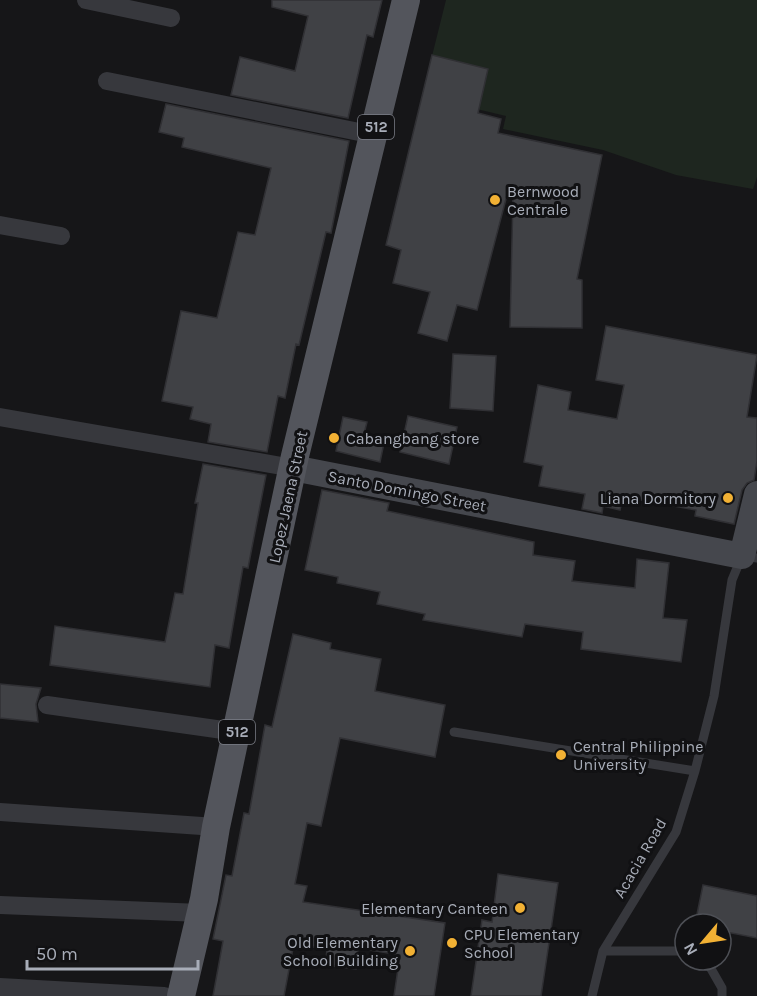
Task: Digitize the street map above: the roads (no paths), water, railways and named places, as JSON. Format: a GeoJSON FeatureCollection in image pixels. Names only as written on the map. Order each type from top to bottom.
{"type":"FeatureCollection","features":[{"type":"Feature","properties":{"kind":"main road","name":"Lopez Jaena Street"},"geometry":{"type":"LineString","coordinates":[[181,996],[201,913],[216,827],[293,468],[406,0]]}},
{"type":"Feature","properties":{"kind":"street"},"geometry":{"type":"LineString","coordinates":[[86,0],[171,18]]}},
{"type":"Feature","properties":{"kind":"street"},"geometry":{"type":"LineString","coordinates":[[108,81],[374,135]]}},
{"type":"Feature","properties":{"kind":"street"},"geometry":{"type":"LineString","coordinates":[[0,225],[61,236]]}},
{"type":"Feature","properties":{"kind":"street","name":"Santo Domingo Street"},"geometry":{"type":"LineString","coordinates":[[0,417],[293,468],[750,557]]}},
{"type":"Feature","properties":{"kind":"street"},"geometry":{"type":"LineString","coordinates":[[750,557],[757,494]]}},
{"type":"Feature","properties":{"kind":"street"},"geometry":{"type":"LineString","coordinates":[[47,705],[237,732]]}},
{"type":"Feature","properties":{"kind":"street"},"geometry":{"type":"LineString","coordinates":[[0,812],[216,827]]}},
{"type":"Feature","properties":{"kind":"street"},"geometry":{"type":"LineString","coordinates":[[0,904],[201,913]]}},
{"type":"Feature","properties":{"kind":"street"},"geometry":{"type":"LineString","coordinates":[[0,987],[164,996]]}},
{"type":"Feature","properties":{"kind":"lane","name":"Acacia Road"},"geometry":{"type":"LineString","coordinates":[[591,996],[603,951],[676,832],[695,771],[714,696],[732,580],[750,557]]}},
{"type":"Feature","properties":{"kind":"lane"},"geometry":{"type":"LineString","coordinates":[[454,732],[695,771]]}},
{"type":"Feature","properties":{"kind":"lane"},"geometry":{"type":"LineString","coordinates":[[603,951],[673,951]]}},
{"type":"Feature","properties":{"kind":"lane"},"geometry":{"type":"LineString","coordinates":[[713,972],[722,988],[722,996]]}},
{"type":"Feature","properties":{"kind":"place","name":"Bernwood Centrale"},"geometry":{"type":"Point","coordinates":[495,200]}},
{"type":"Feature","properties":{"kind":"place","name":"Cabangbang store"},"geometry":{"type":"Point","coordinates":[334,438]}},
{"type":"Feature","properties":{"kind":"place","name":"Liana Dormitory"},"geometry":{"type":"Point","coordinates":[728,498]}},
{"type":"Feature","properties":{"kind":"place","name":"Central Philippine University"},"geometry":{"type":"Point","coordinates":[561,755]}},
{"type":"Feature","properties":{"kind":"place","name":"Elementary Canteen"},"geometry":{"type":"Point","coordinates":[520,908]}},
{"type":"Feature","properties":{"kind":"place","name":"CPU Elementary School"},"geometry":{"type":"Point","coordinates":[452,943]}},
{"type":"Feature","properties":{"kind":"place","name":"Old Elementary School Building"},"geometry":{"type":"Point","coordinates":[410,951]}}]}
